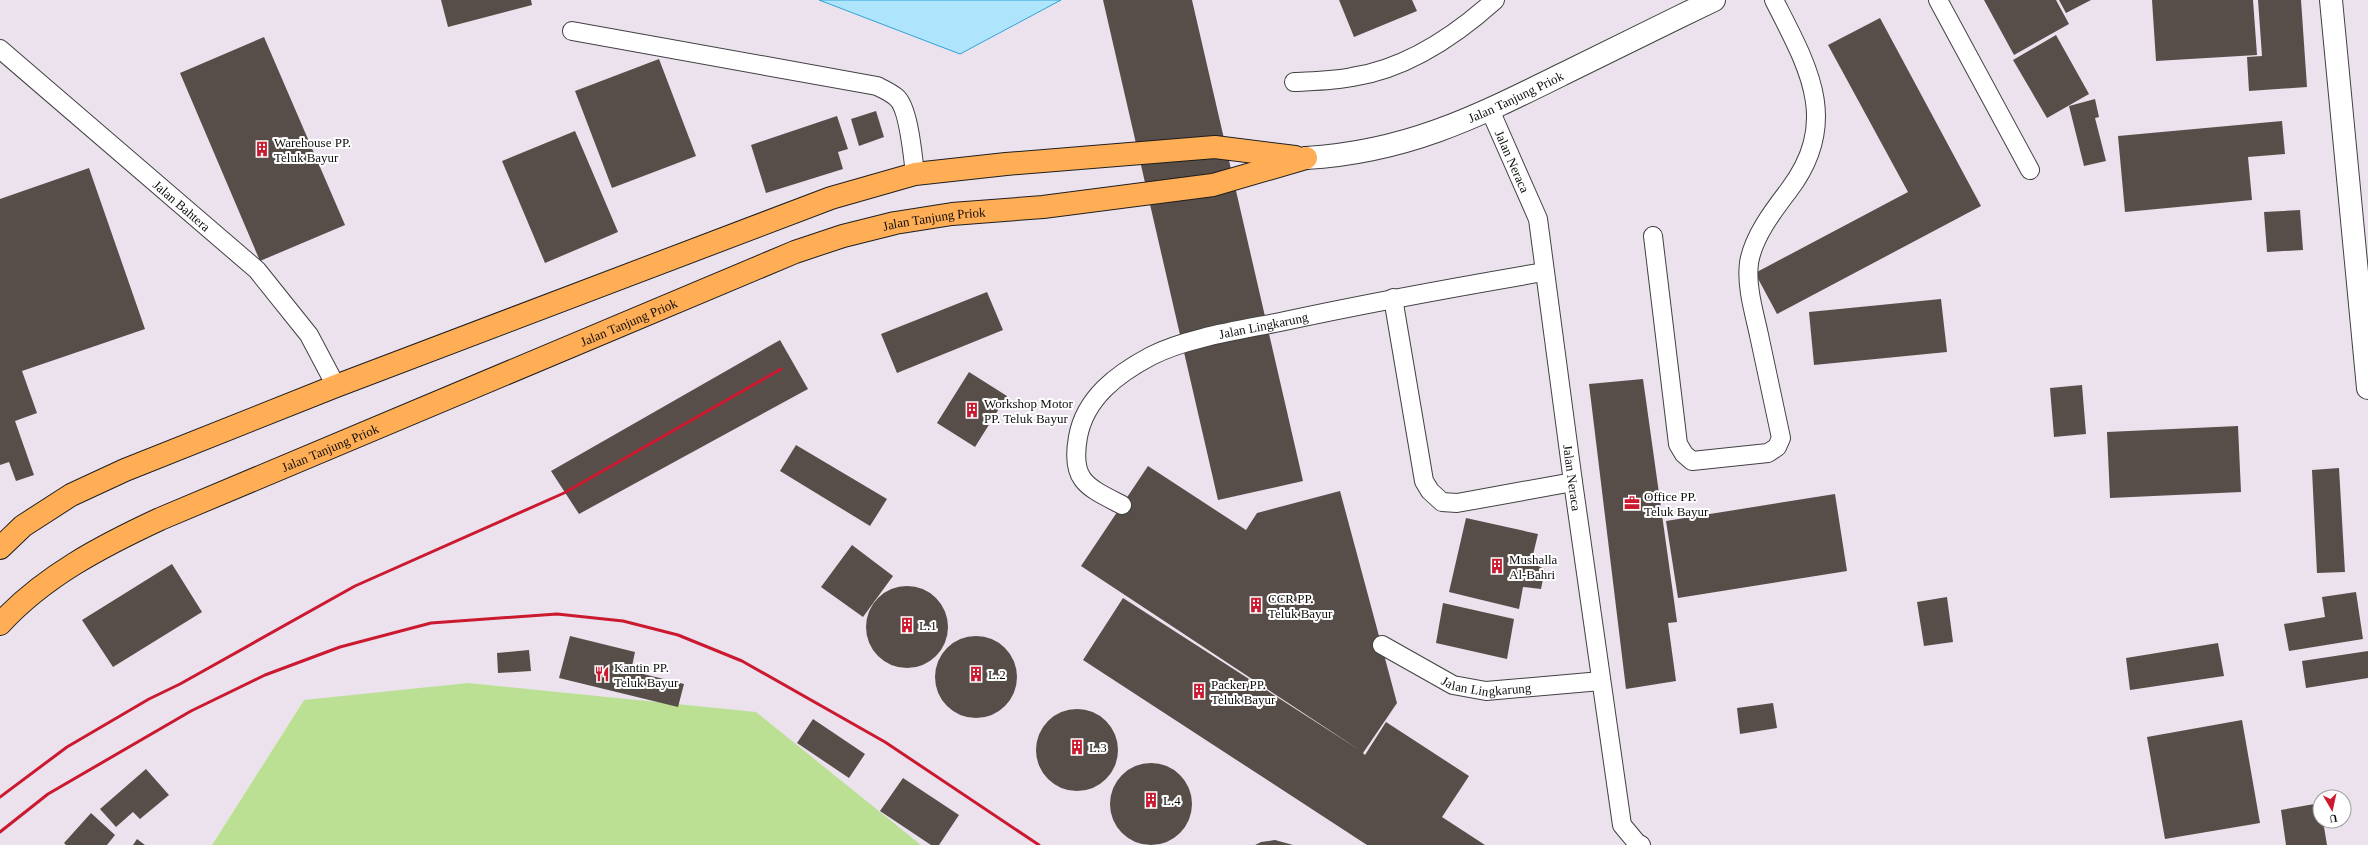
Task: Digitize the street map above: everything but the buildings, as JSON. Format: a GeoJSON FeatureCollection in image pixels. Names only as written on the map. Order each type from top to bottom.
{"type":"FeatureCollection","features":[{"type":"Feature","properties":{"kind":"highway","name":"Jalan Tanjung Priok"},"geometry":{"type":"LineString","coordinates":[[0,548],[23,526],[71,495],[125,470],[336,386],[831,198],[915,174],[1006,164],[1215,147],[1306,158]]}},
{"type":"Feature","properties":{"kind":"highway","name":"Jalan Tanjung Priok"},"geometry":{"type":"LineString","coordinates":[[0,624],[12,611],[50,579],[96,549],[160,519],[795,252],[843,236],[895,223],[952,214],[1043,207],[1213,184],[1306,158]]}},
{"type":"Feature","properties":{"kind":"street","name":"Jalan Tanjung Priok"},"geometry":{"type":"LineString","coordinates":[[1306,158],[1344,156],[1396,145],[1442,131],[1490,110],[1714,0]]}},
{"type":"Feature","properties":{"kind":"street"},"geometry":{"type":"LineString","coordinates":[[2331,0],[2368,388]]}},
{"type":"Feature","properties":{"kind":"lane"},"geometry":{"type":"LineString","coordinates":[[1294,82],[1352,77],[1385,69],[1420,53],[1470,23],[1495,0]]}},
{"type":"Feature","properties":{"kind":"lane"},"geometry":{"type":"LineString","coordinates":[[1653,236],[1678,444],[1684,454],[1692,461],[1768,452],[1777,447],[1781,438],[1750,294],[1749,265],[1752,247],[1783,198],[1803,171],[1814,142],[1816,116],[1813,86],[1805,62],[1774,0]]}},
{"type":"Feature","properties":{"kind":"lane"},"geometry":{"type":"LineString","coordinates":[[1938,0],[2030,170]]}},
{"type":"Feature","properties":{"kind":"lane"},"geometry":{"type":"LineString","coordinates":[[572,31],[877,86],[897,97],[904,112],[910,132],[915,174]]}},
{"type":"Feature","properties":{"kind":"lane","name":"Jalan Bahtera"},"geometry":{"type":"LineString","coordinates":[[0,49],[257,270],[308,335],[336,386]]}},
{"type":"Feature","properties":{"kind":"lane","name":"Jalan Neraca"},"geometry":{"type":"LineString","coordinates":[[1490,110],[1538,219],[1573,482],[1622,825],[1637,843],[1641,845]]}},
{"type":"Feature","properties":{"kind":"lane","name":"Jalan Lingkarung"},"geometry":{"type":"LineString","coordinates":[[1122,505],[1089,488],[1077,471],[1075,455],[1079,434],[1091,402],[1108,384],[1151,356],[1204,338],[1393,298],[1544,272]]}},
{"type":"Feature","properties":{"kind":"lane"},"geometry":{"type":"LineString","coordinates":[[1393,298],[1424,481],[1430,491],[1442,502],[1457,503],[1573,482]]}},
{"type":"Feature","properties":{"kind":"lane","name":"Jalan Lingkarung"},"geometry":{"type":"LineString","coordinates":[[1382,645],[1453,685],[1486,691],[1601,681]]}},
{"type":"Feature","properties":{"kind":"shaded area"},"geometry":{"type":"Polygon","coordinates":[[[0,0],[2368,0],[2368,845],[742,845],[304,700],[212,845],[0,845],[0,0]]]}},
{"type":"Feature","properties":{"kind":"green space"},"geometry":{"type":"Polygon","coordinates":[[[468,683],[756,712],[921,845],[212,845],[304,700],[468,683]]]}},
{"type":"Feature","properties":{"kind":"water"},"geometry":{"type":"Polygon","coordinates":[[[819,0],[1061,0],[960,54],[819,0]]]}},
{"type":"Feature","properties":{"kind":"railway"},"geometry":{"type":"LineString","coordinates":[[0,797],[67,747],[149,699],[180,684],[355,586],[564,493],[781,369]]}},
{"type":"Feature","properties":{"kind":"railway"},"geometry":{"type":"LineString","coordinates":[[0,832],[48,794],[191,711],[265,675],[340,647],[431,623],[557,614],[623,621],[678,635],[742,661],[885,742],[1039,845]]}},
{"type":"Feature","properties":{"kind":"place","name":"Warehouse PP. Teluk Bayur"},"geometry":{"type":"Point","coordinates":[262,149]}},
{"type":"Feature","properties":{"kind":"place","name":"Workshop Motor PP. Teluk Bayur"},"geometry":{"type":"Point","coordinates":[972,410]}},
{"type":"Feature","properties":{"kind":"place","name":"Office PP. Teluk Bayur"},"geometry":{"type":"Point","coordinates":[1632,503]}},
{"type":"Feature","properties":{"kind":"place","name":"Mushalla Al-Bahri"},"geometry":{"type":"Point","coordinates":[1497,566]}},
{"type":"Feature","properties":{"kind":"place","name":"CCR PP. Teluk Bayur"},"geometry":{"type":"Point","coordinates":[1256,605]}},
{"type":"Feature","properties":{"kind":"place","name":"L.1"},"geometry":{"type":"Point","coordinates":[907,625]}},
{"type":"Feature","properties":{"kind":"place","name":"Kantin PP. Teluk Bayur"},"geometry":{"type":"Point","coordinates":[602,674]}},
{"type":"Feature","properties":{"kind":"place","name":"L.2"},"geometry":{"type":"Point","coordinates":[976,674]}},
{"type":"Feature","properties":{"kind":"place","name":"Packer PP. Teluk Bayur"},"geometry":{"type":"Point","coordinates":[1199,691]}},
{"type":"Feature","properties":{"kind":"place","name":"L.3"},"geometry":{"type":"Point","coordinates":[1077,747]}},
{"type":"Feature","properties":{"kind":"place","name":"L.4"},"geometry":{"type":"Point","coordinates":[1151,800]}}]}
